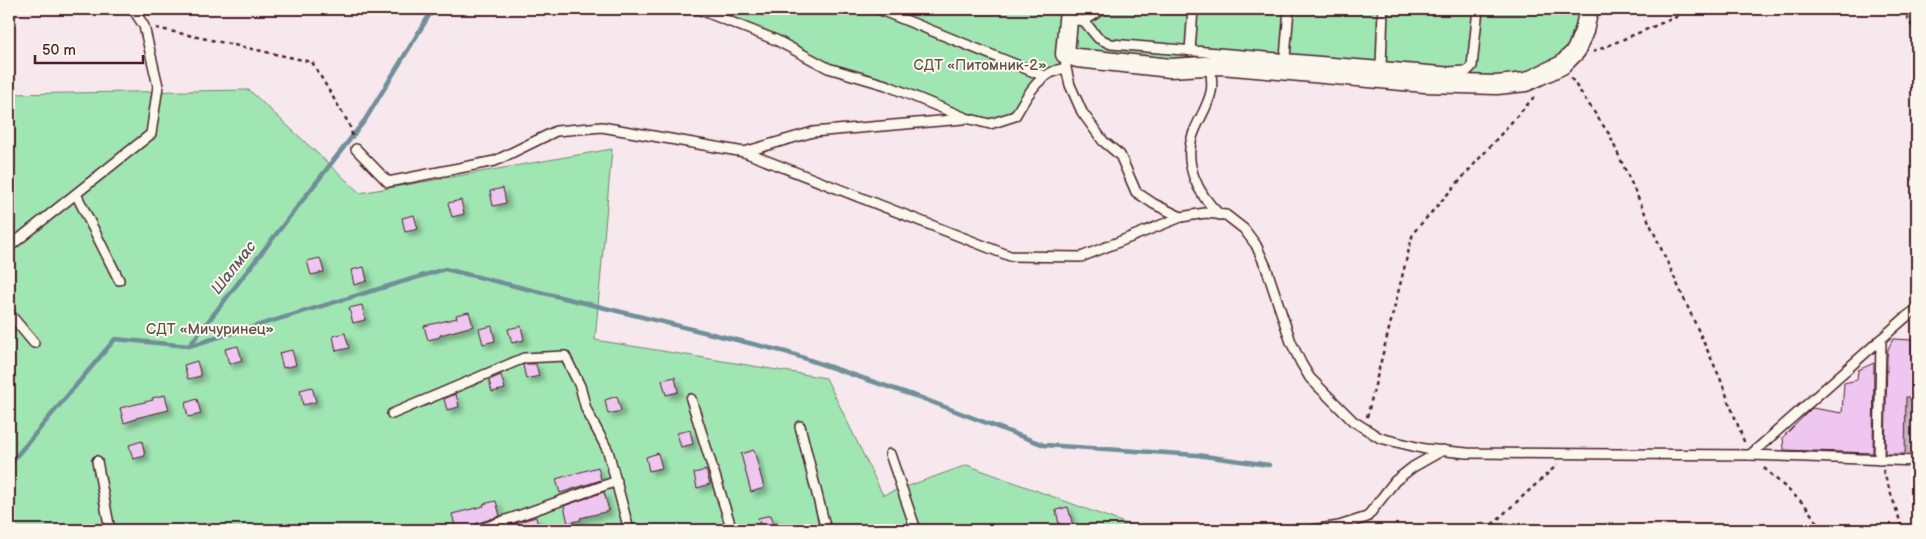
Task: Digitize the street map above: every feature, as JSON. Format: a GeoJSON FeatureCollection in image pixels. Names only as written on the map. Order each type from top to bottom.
{"type":"FeatureCollection","features":[{"type":"Feature","properties":{"kind":"street"},"geometry":{"type":"LineString","coordinates":[[1074,16],[1066,61],[1077,58],[1170,68],[1220,65],[1425,83],[1497,85],[1526,82],[1562,65],[1576,51],[1589,9]]}},
{"type":"Feature","properties":{"kind":"lane"},"geometry":{"type":"LineString","coordinates":[[9,246],[151,134],[158,86],[144,26],[132,9]]}},
{"type":"Feature","properties":{"kind":"lane"},"geometry":{"type":"LineString","coordinates":[[698,9],[776,40],[828,68],[886,85],[966,118],[990,124],[1015,116],[1028,93],[1044,76],[1066,61],[1070,85],[1082,112],[1103,141],[1120,155],[1136,192],[1154,204],[1180,217]]}},
{"type":"Feature","properties":{"kind":"lane"},"geometry":{"type":"LineString","coordinates":[[878,9],[1044,76]]}},
{"type":"Feature","properties":{"kind":"lane"},"geometry":{"type":"LineString","coordinates":[[1074,16],[1098,12],[1099,9]]}},
{"type":"Feature","properties":{"kind":"lane"},"geometry":{"type":"LineString","coordinates":[[1190,51],[1193,9]]}},
{"type":"Feature","properties":{"kind":"lane"},"geometry":{"type":"LineString","coordinates":[[1285,58],[1289,9]]}},
{"type":"Feature","properties":{"kind":"lane"},"geometry":{"type":"LineString","coordinates":[[1381,66],[1383,9]]}},
{"type":"Feature","properties":{"kind":"lane"},"geometry":{"type":"LineString","coordinates":[[1074,16],[1098,38],[1110,44],[1447,72],[1467,71],[1472,66],[1478,9]]}},
{"type":"Feature","properties":{"kind":"lane"},"geometry":{"type":"LineString","coordinates":[[1210,65],[1212,92],[1193,134],[1189,152],[1191,170],[1200,191],[1208,204],[1220,215]]}},
{"type":"Feature","properties":{"kind":"lane"},"geometry":{"type":"LineString","coordinates":[[744,152],[813,132],[966,118]]}},
{"type":"Feature","properties":{"kind":"lane"},"geometry":{"type":"LineString","coordinates":[[356,149],[388,182],[495,162],[556,131],[602,127],[744,152],[1010,256],[1081,257],[1180,217],[1205,213],[1226,216],[1244,229],[1256,244],[1266,267],[1291,342],[1310,378],[1353,421],[1380,438],[1425,449],[1467,453],[1750,455],[1917,460]]}},
{"type":"Feature","properties":{"kind":"lane"},"geometry":{"type":"LineString","coordinates":[[76,194],[119,280]]}},
{"type":"Feature","properties":{"kind":"lane"},"geometry":{"type":"LineString","coordinates":[[1750,455],[1880,339],[1917,309]]}},
{"type":"Feature","properties":{"kind":"lane"},"geometry":{"type":"LineString","coordinates":[[9,313],[34,343]]}},
{"type":"Feature","properties":{"kind":"lane"},"geometry":{"type":"LineString","coordinates":[[1879,460],[1880,339]]}},
{"type":"Feature","properties":{"kind":"lane"},"geometry":{"type":"LineString","coordinates":[[392,414],[454,386],[524,358],[565,356],[580,386],[586,409],[608,451],[629,530]]}},
{"type":"Feature","properties":{"kind":"lane"},"geometry":{"type":"LineString","coordinates":[[691,399],[732,530]]}},
{"type":"Feature","properties":{"kind":"lane"},"geometry":{"type":"LineString","coordinates":[[800,426],[826,530]]}},
{"type":"Feature","properties":{"kind":"lane"},"geometry":{"type":"LineString","coordinates":[[1312,530],[1339,526],[1367,517],[1395,481],[1413,466],[1444,450]]}},
{"type":"Feature","properties":{"kind":"lane"},"geometry":{"type":"LineString","coordinates":[[890,454],[916,530]]}},
{"type":"Feature","properties":{"kind":"lane"},"geometry":{"type":"LineString","coordinates":[[97,461],[110,530]]}},
{"type":"Feature","properties":{"kind":"lane"},"geometry":{"type":"LineString","coordinates":[[478,530],[617,481]]}},
{"type":"Feature","properties":{"kind":"path"},"geometry":{"type":"LineString","coordinates":[[1588,54],[1676,17],[1690,9]]}},
{"type":"Feature","properties":{"kind":"path"},"geometry":{"type":"LineString","coordinates":[[1903,9],[1917,35]]}},
{"type":"Feature","properties":{"kind":"path"},"geometry":{"type":"LineString","coordinates":[[144,26],[312,62],[349,124],[356,149]]}},
{"type":"Feature","properties":{"kind":"path"},"geometry":{"type":"LineString","coordinates":[[1562,65],[1609,134],[1720,378],[1750,455],[1805,505],[1822,530]]}},
{"type":"Feature","properties":{"kind":"path"},"geometry":{"type":"LineString","coordinates":[[1364,428],[1413,233],[1536,94]]}},
{"type":"Feature","properties":{"kind":"path"},"geometry":{"type":"LineString","coordinates":[[1486,530],[1572,453]]}},
{"type":"Feature","properties":{"kind":"path"},"geometry":{"type":"LineString","coordinates":[[1879,460],[1903,530]]}},
{"type":"Feature","properties":{"kind":"green space","name":"СДТ «Питомник-2»"},"geometry":{"type":"Polygon","coordinates":[[[688,9],[1584,9],[1574,48],[1526,79],[1495,82],[1063,52],[1064,71],[1036,90],[1018,119],[988,127],[962,120],[778,43],[688,9]]]}},
{"type":"Feature","properties":{"kind":"green space","name":"СДТ «Мичуринец»"},"geometry":{"type":"Polygon","coordinates":[[[249,90],[360,193],[612,149],[595,340],[826,378],[883,495],[967,465],[1135,527],[1131,530],[9,530],[9,94],[249,90]]]}},
{"type":"Feature","properties":{"kind":"building"},"geometry":{"type":"Polygon","coordinates":[[[503,188],[506,203],[493,206],[490,191],[503,188]]]}},
{"type":"Feature","properties":{"kind":"building"},"geometry":{"type":"Polygon","coordinates":[[[461,200],[464,214],[452,217],[448,203],[461,200]]]}},
{"type":"Feature","properties":{"kind":"building"},"geometry":{"type":"Polygon","coordinates":[[[414,215],[418,229],[405,232],[402,218],[414,215]]]}},
{"type":"Feature","properties":{"kind":"building"},"geometry":{"type":"Polygon","coordinates":[[[320,258],[324,272],[311,275],[307,261],[320,258]]]}},
{"type":"Feature","properties":{"kind":"building"},"geometry":{"type":"Polygon","coordinates":[[[364,267],[367,281],[354,285],[351,270],[364,267]]]}},
{"type":"Feature","properties":{"kind":"building"},"geometry":{"type":"Polygon","coordinates":[[[362,305],[365,320],[353,323],[349,308],[362,305]]]}},
{"type":"Feature","properties":{"kind":"building"},"geometry":{"type":"Polygon","coordinates":[[[469,312],[473,326],[428,340],[424,326],[457,318],[456,315],[469,312]]]}},
{"type":"Feature","properties":{"kind":"building"},"geometry":{"type":"Polygon","coordinates":[[[492,326],[495,341],[483,344],[479,329],[492,326]]]}},
{"type":"Feature","properties":{"kind":"building"},"geometry":{"type":"Polygon","coordinates":[[[521,326],[524,340],[512,343],[508,329],[521,326]]]}},
{"type":"Feature","properties":{"kind":"building"},"geometry":{"type":"Polygon","coordinates":[[[345,333],[349,348],[336,351],[333,336],[345,333]]]}},
{"type":"Feature","properties":{"kind":"building"},"geometry":{"type":"Polygon","coordinates":[[[1893,339],[1912,340],[1911,397],[1906,397],[1905,454],[1885,454],[1887,358],[1888,349],[1893,339]]]}},
{"type":"Feature","properties":{"kind":"building"},"geometry":{"type":"Polygon","coordinates":[[[238,346],[242,360],[229,364],[225,349],[238,346]]]}},
{"type":"Feature","properties":{"kind":"building"},"geometry":{"type":"Polygon","coordinates":[[[292,350],[296,365],[283,368],[279,353],[292,350]]]}},
{"type":"Feature","properties":{"kind":"building"},"geometry":{"type":"Polygon","coordinates":[[[197,361],[201,376],[188,379],[184,365],[197,361]]]}},
{"type":"Feature","properties":{"kind":"building"},"geometry":{"type":"Polygon","coordinates":[[[1874,363],[1873,453],[1784,450],[1783,437],[1812,408],[1842,413],[1844,383],[1857,380],[1858,370],[1874,363]]]}},
{"type":"Feature","properties":{"kind":"building"},"geometry":{"type":"Polygon","coordinates":[[[536,364],[539,376],[526,379],[523,365],[536,364]]]}},
{"type":"Feature","properties":{"kind":"building"},"geometry":{"type":"Polygon","coordinates":[[[501,375],[505,389],[492,392],[489,380],[501,375]]]}},
{"type":"Feature","properties":{"kind":"building"},"geometry":{"type":"Polygon","coordinates":[[[675,377],[678,392],[666,395],[662,380],[675,377]]]}},
{"type":"Feature","properties":{"kind":"building"},"geometry":{"type":"Polygon","coordinates":[[[312,387],[316,402],[303,405],[300,390],[312,387]]]}},
{"type":"Feature","properties":{"kind":"building"},"geometry":{"type":"Polygon","coordinates":[[[456,394],[459,407],[447,410],[444,399],[456,394]]]}},
{"type":"Feature","properties":{"kind":"building"},"geometry":{"type":"Polygon","coordinates":[[[165,395],[169,410],[124,423],[120,408],[165,395]]]}},
{"type":"Feature","properties":{"kind":"building"},"geometry":{"type":"Polygon","coordinates":[[[617,396],[621,411],[608,414],[605,400],[617,396]]]}},
{"type":"Feature","properties":{"kind":"building"},"geometry":{"type":"Polygon","coordinates":[[[197,399],[201,414],[188,417],[185,403],[197,399]]]}},
{"type":"Feature","properties":{"kind":"building"},"geometry":{"type":"Polygon","coordinates":[[[690,430],[693,444],[681,447],[677,433],[690,430]]]}},
{"type":"Feature","properties":{"kind":"building"},"geometry":{"type":"Polygon","coordinates":[[[142,441],[145,456],[133,459],[129,445],[142,441]]]}},
{"type":"Feature","properties":{"kind":"building"},"geometry":{"type":"Polygon","coordinates":[[[754,450],[764,488],[751,492],[741,454],[754,450]]]}},
{"type":"Feature","properties":{"kind":"building"},"geometry":{"type":"Polygon","coordinates":[[[658,453],[662,468],[649,471],[646,457],[658,453]]]}},
{"type":"Feature","properties":{"kind":"building"},"geometry":{"type":"Polygon","coordinates":[[[598,467],[601,480],[560,493],[556,479],[598,467]]]}},
{"type":"Feature","properties":{"kind":"building"},"geometry":{"type":"Polygon","coordinates":[[[706,470],[710,484],[697,488],[694,473],[706,470]]]}},
{"type":"Feature","properties":{"kind":"building"},"geometry":{"type":"Polygon","coordinates":[[[604,492],[609,511],[568,523],[564,506],[604,492]]]}},
{"type":"Feature","properties":{"kind":"building"},"geometry":{"type":"Polygon","coordinates":[[[496,501],[500,516],[475,524],[472,530],[462,530],[461,527],[456,529],[452,514],[496,501]]]}},
{"type":"Feature","properties":{"kind":"building"},"geometry":{"type":"Polygon","coordinates":[[[1068,507],[1073,526],[1060,529],[1056,510],[1068,507]]]}},
{"type":"Feature","properties":{"kind":"building"},"geometry":{"type":"Polygon","coordinates":[[[771,515],[775,530],[762,530],[758,518],[771,515]]]}},
{"type":"Feature","properties":{"kind":"building"},"geometry":{"type":"Polygon","coordinates":[[[536,517],[539,530],[496,530],[525,520],[536,517]]]}},
{"type":"Feature","properties":{"kind":"waterway","name":"Шалмас"},"geometry":{"type":"LineString","coordinates":[[9,465],[115,339],[189,346],[365,120],[433,9]]}},
{"type":"Feature","properties":{"kind":"waterway"},"geometry":{"type":"LineString","coordinates":[[189,346],[445,269],[786,352],[924,399],[1044,445],[1197,455],[1269,465]]}}]}
